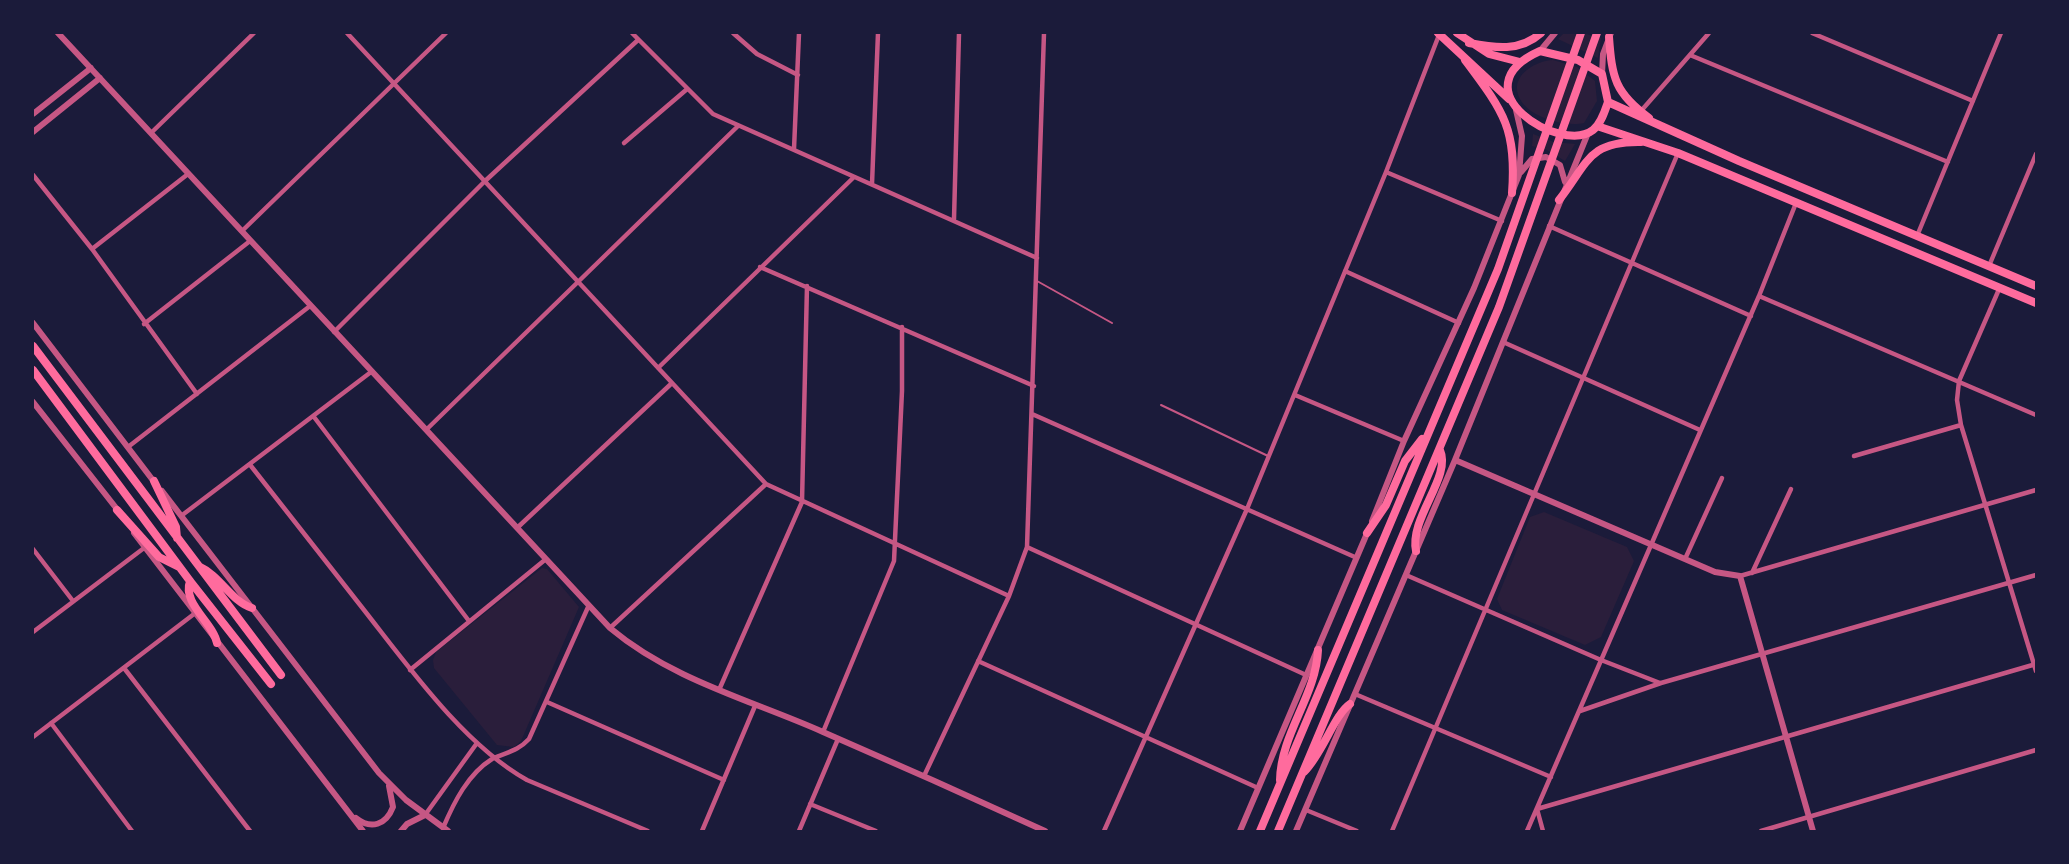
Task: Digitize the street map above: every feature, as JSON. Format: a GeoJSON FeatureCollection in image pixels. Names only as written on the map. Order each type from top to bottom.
{"type":"FeatureCollection","features":[{"type":"Feature","properties":{"kind":"main road"},"geometry":{"type":"LineString","coordinates":[[1457,33],[1489,54],[1520,62]]}},
{"type":"Feature","properties":{"kind":"main road"},"geometry":{"type":"LineString","coordinates":[[1469,43],[1493,48],[1510,48],[1530,41],[1541,33]]}},
{"type":"Feature","properties":{"kind":"main road"},"geometry":{"type":"LineString","coordinates":[[1260,831],[1425,436],[1485,301],[1581,33]]}},
{"type":"Feature","properties":{"kind":"main road"},"geometry":{"type":"LineString","coordinates":[[1278,831],[1499,307],[1598,33]]}},
{"type":"Feature","properties":{"kind":"main road"},"geometry":{"type":"LineString","coordinates":[[1439,34],[1509,99],[1516,110],[1539,125],[1565,135],[1588,133],[1597,126],[1608,102],[1602,75],[1578,60],[1540,51],[1520,62],[1510,79],[1509,99]]}},
{"type":"Feature","properties":{"kind":"main road"},"geometry":{"type":"LineString","coordinates":[[1608,34],[1615,81],[1625,98],[1639,114]]}},
{"type":"Feature","properties":{"kind":"main road"},"geometry":{"type":"LineString","coordinates":[[1465,60],[1506,120],[1513,158],[1512,193]]}},
{"type":"Feature","properties":{"kind":"main road"},"geometry":{"type":"LineString","coordinates":[[1608,102],[2036,286]]}},
{"type":"Feature","properties":{"kind":"main road"},"geometry":{"type":"LineString","coordinates":[[1597,126],[1678,153],[2036,303]]}},
{"type":"Feature","properties":{"kind":"main road"},"geometry":{"type":"LineString","coordinates":[[1559,200],[1592,155],[1600,148],[1611,143],[1648,142]]}},
{"type":"Feature","properties":{"kind":"main road"},"geometry":{"type":"LineString","coordinates":[[33,346],[281,675]]}},
{"type":"Feature","properties":{"kind":"main road"},"geometry":{"type":"LineString","coordinates":[[33,370],[179,567],[271,684]]}},
{"type":"Feature","properties":{"kind":"main road"},"geometry":{"type":"LineString","coordinates":[[1368,533],[1386,505],[1405,461],[1425,436]]}},
{"type":"Feature","properties":{"kind":"main road"},"geometry":{"type":"LineString","coordinates":[[1416,551],[1415,531],[1442,464],[1440,450]]}},
{"type":"Feature","properties":{"kind":"main road"},"geometry":{"type":"LineString","coordinates":[[154,481],[176,527],[177,538]]}},
{"type":"Feature","properties":{"kind":"main road"},"geometry":{"type":"LineString","coordinates":[[117,510],[159,557],[179,567]]}},
{"type":"Feature","properties":{"kind":"main road"},"geometry":{"type":"LineString","coordinates":[[198,566],[212,574],[245,605],[252,608]]}},
{"type":"Feature","properties":{"kind":"main road"},"geometry":{"type":"LineString","coordinates":[[190,581],[188,591],[191,598],[214,633],[217,643]]}},
{"type":"Feature","properties":{"kind":"main road"},"geometry":{"type":"LineString","coordinates":[[1280,784],[1282,757],[1315,675],[1317,650]]}},
{"type":"Feature","properties":{"kind":"main road"},"geometry":{"type":"LineString","coordinates":[[1301,775],[1316,760],[1340,714],[1350,704]]}},
{"type":"Feature","properties":{"kind":"street"},"geometry":{"type":"LineString","coordinates":[[58,33],[610,628],[639,652],[755,706],[823,732],[1045,831]]}},
{"type":"Feature","properties":{"kind":"street"},"geometry":{"type":"LineString","coordinates":[[151,134],[254,33]]}},
{"type":"Feature","properties":{"kind":"street"},"geometry":{"type":"LineString","coordinates":[[347,33],[766,484],[1009,596]]}},
{"type":"Feature","properties":{"kind":"street"},"geometry":{"type":"LineString","coordinates":[[242,231],[446,33]]}},
{"type":"Feature","properties":{"kind":"street"},"geometry":{"type":"LineString","coordinates":[[632,33],[686,90],[713,114],[954,219],[1037,258]]}},
{"type":"Feature","properties":{"kind":"street"},"geometry":{"type":"LineString","coordinates":[[733,33],[757,54],[798,75]]}},
{"type":"Feature","properties":{"kind":"street"},"geometry":{"type":"LineString","coordinates":[[794,149],[799,33]]}},
{"type":"Feature","properties":{"kind":"street"},"geometry":{"type":"LineString","coordinates":[[872,184],[879,33]]}},
{"type":"Feature","properties":{"kind":"street"},"geometry":{"type":"LineString","coordinates":[[954,219],[960,33]]}},
{"type":"Feature","properties":{"kind":"street"},"geometry":{"type":"LineString","coordinates":[[924,776],[1009,596],[1028,547],[1044,33]]}},
{"type":"Feature","properties":{"kind":"street"},"geometry":{"type":"LineString","coordinates":[[1540,51],[1555,33]]}},
{"type":"Feature","properties":{"kind":"street"},"geometry":{"type":"LineString","coordinates":[[1639,114],[1709,33]]}},
{"type":"Feature","properties":{"kind":"street"},"geometry":{"type":"LineString","coordinates":[[1812,33],[1973,101]]}},
{"type":"Feature","properties":{"kind":"street"},"geometry":{"type":"LineString","coordinates":[[1917,236],[2001,34],[1993,33]]}},
{"type":"Feature","properties":{"kind":"street"},"geometry":{"type":"LineString","coordinates":[[1104,831],[1197,624],[1295,395],[1386,172],[1439,34]]}},
{"type":"Feature","properties":{"kind":"street"},"geometry":{"type":"LineString","coordinates":[[1602,75],[1603,54],[1608,34]]}},
{"type":"Feature","properties":{"kind":"street"},"geometry":{"type":"LineString","coordinates":[[334,332],[484,182],[638,40]]}},
{"type":"Feature","properties":{"kind":"street"},"geometry":{"type":"LineString","coordinates":[[1690,55],[1948,162]]}},
{"type":"Feature","properties":{"kind":"street"},"geometry":{"type":"LineString","coordinates":[[33,114],[91,68]]}},
{"type":"Feature","properties":{"kind":"street"},"geometry":{"type":"LineString","coordinates":[[33,132],[100,78]]}},
{"type":"Feature","properties":{"kind":"street"},"geometry":{"type":"LineString","coordinates":[[624,143],[686,90]]}},
{"type":"Feature","properties":{"kind":"street"},"geometry":{"type":"LineString","coordinates":[[1240,831],[1368,533],[1404,441],[1459,322],[1502,221],[1519,175],[1522,136],[1516,110]]}},
{"type":"Feature","properties":{"kind":"street"},"geometry":{"type":"LineString","coordinates":[[426,430],[738,126]]}},
{"type":"Feature","properties":{"kind":"street"},"geometry":{"type":"LineString","coordinates":[[1296,831],[1455,460],[1588,133]]}},
{"type":"Feature","properties":{"kind":"street"},"geometry":{"type":"LineString","coordinates":[[1392,831],[1678,153]]}},
{"type":"Feature","properties":{"kind":"street"},"geometry":{"type":"LineString","coordinates":[[1989,266],[2036,154]]}},
{"type":"Feature","properties":{"kind":"street"},"geometry":{"type":"LineString","coordinates":[[1519,175],[1532,159],[1546,157],[1560,165],[1566,183]]}},
{"type":"Feature","properties":{"kind":"street"},"geometry":{"type":"LineString","coordinates":[[1386,172],[1502,221]]}},
{"type":"Feature","properties":{"kind":"street"},"geometry":{"type":"LineString","coordinates":[[92,249],[188,174]]}},
{"type":"Feature","properties":{"kind":"street"},"geometry":{"type":"LineString","coordinates":[[33,176],[92,249],[144,324],[197,394]]}},
{"type":"Feature","properties":{"kind":"street"},"geometry":{"type":"LineString","coordinates":[[658,368],[854,177]]}},
{"type":"Feature","properties":{"kind":"street"},"geometry":{"type":"LineString","coordinates":[[1527,831],[1759,296],[1796,203]]}},
{"type":"Feature","properties":{"kind":"street"},"geometry":{"type":"LineString","coordinates":[[1549,226],[1750,316]]}},
{"type":"Feature","properties":{"kind":"street"},"geometry":{"type":"LineString","coordinates":[[144,324],[250,241]]}},
{"type":"Feature","properties":{"kind":"street"},"geometry":{"type":"LineString","coordinates":[[760,267],[1034,386]]}},
{"type":"Feature","properties":{"kind":"street"},"geometry":{"type":"LineString","coordinates":[[1345,271],[1459,322]]}},
{"type":"Feature","properties":{"kind":"street"},"geometry":{"type":"LineString","coordinates":[[719,690],[802,502],[807,286]]}},
{"type":"Feature","properties":{"kind":"street"},"geometry":{"type":"LineString","coordinates":[[2000,288],[1959,381],[1957,400],[1961,425],[2036,671]]}},
{"type":"Feature","properties":{"kind":"street"},"geometry":{"type":"LineString","coordinates":[[1759,296],[2036,415]]}},
{"type":"Feature","properties":{"kind":"street"},"geometry":{"type":"LineString","coordinates":[[128,447],[310,306]]}},
{"type":"Feature","properties":{"kind":"street"},"geometry":{"type":"LineString","coordinates":[[33,323],[387,781],[445,830],[451,809],[469,781],[495,758],[522,747],[529,739],[589,605]]}},
{"type":"Feature","properties":{"kind":"street"},"geometry":{"type":"LineString","coordinates":[[823,732],[888,576],[896,544],[902,327]]}},
{"type":"Feature","properties":{"kind":"street"},"geometry":{"type":"LineString","coordinates":[[1503,342],[1701,430]]}},
{"type":"Feature","properties":{"kind":"street"},"geometry":{"type":"LineString","coordinates":[[182,516],[251,466],[371,372]]}},
{"type":"Feature","properties":{"kind":"street"},"geometry":{"type":"LineString","coordinates":[[517,528],[672,383]]}},
{"type":"Feature","properties":{"kind":"street"},"geometry":{"type":"LineString","coordinates":[[1295,395],[1404,441]]}},
{"type":"Feature","properties":{"kind":"street"},"geometry":{"type":"LineString","coordinates":[[33,402],[363,831]]}},
{"type":"Feature","properties":{"kind":"street"},"geometry":{"type":"LineString","coordinates":[[1032,414],[1357,558]]}},
{"type":"Feature","properties":{"kind":"street"},"geometry":{"type":"LineString","coordinates":[[314,417],[470,621]]}},
{"type":"Feature","properties":{"kind":"street"},"geometry":{"type":"LineString","coordinates":[[1854,456],[1961,425]]}},
{"type":"Feature","properties":{"kind":"street"},"geometry":{"type":"LineString","coordinates":[[1455,460],[1715,572],[1740,576],[2036,490]]}},
{"type":"Feature","properties":{"kind":"street"},"geometry":{"type":"LineString","coordinates":[[251,466],[410,670],[477,743],[511,771],[547,790],[648,831]]}},
{"type":"Feature","properties":{"kind":"street"},"geometry":{"type":"LineString","coordinates":[[1685,559],[1722,478]]}},
{"type":"Feature","properties":{"kind":"street"},"geometry":{"type":"LineString","coordinates":[[610,628],[766,484]]}},
{"type":"Feature","properties":{"kind":"street"},"geometry":{"type":"LineString","coordinates":[[1752,573],[1791,489]]}},
{"type":"Feature","properties":{"kind":"street"},"geometry":{"type":"LineString","coordinates":[[1028,547],[1306,675]]}},
{"type":"Feature","properties":{"kind":"street"},"geometry":{"type":"LineString","coordinates":[[33,632],[144,548]]}},
{"type":"Feature","properties":{"kind":"street"},"geometry":{"type":"LineString","coordinates":[[33,549],[73,601]]}},
{"type":"Feature","properties":{"kind":"street"},"geometry":{"type":"LineString","coordinates":[[410,670],[546,559]]}},
{"type":"Feature","properties":{"kind":"street"},"geometry":{"type":"LineString","coordinates":[[1406,575],[1601,660],[1661,683]]}},
{"type":"Feature","properties":{"kind":"street"},"geometry":{"type":"LineString","coordinates":[[1580,711],[1661,683],[2036,575]]}},
{"type":"Feature","properties":{"kind":"street"},"geometry":{"type":"LineString","coordinates":[[1740,576],[1761,656],[1813,831]]}},
{"type":"Feature","properties":{"kind":"street"},"geometry":{"type":"LineString","coordinates":[[33,737],[194,614]]}},
{"type":"Feature","properties":{"kind":"street"},"geometry":{"type":"LineString","coordinates":[[978,661],[1258,788]]}},
{"type":"Feature","properties":{"kind":"street"},"geometry":{"type":"LineString","coordinates":[[1537,809],[2035,664]]}},
{"type":"Feature","properties":{"kind":"street"},"geometry":{"type":"LineString","coordinates":[[124,668],[250,831]]}},
{"type":"Feature","properties":{"kind":"street"},"geometry":{"type":"LineString","coordinates":[[1355,694],[1551,777]]}},
{"type":"Feature","properties":{"kind":"street"},"geometry":{"type":"LineString","coordinates":[[547,702],[724,780]]}},
{"type":"Feature","properties":{"kind":"street"},"geometry":{"type":"LineString","coordinates":[[702,831],[755,706]]}},
{"type":"Feature","properties":{"kind":"street"},"geometry":{"type":"LineString","coordinates":[[51,723],[132,831]]}},
{"type":"Feature","properties":{"kind":"street"},"geometry":{"type":"LineString","coordinates":[[799,831],[838,739]]}},
{"type":"Feature","properties":{"kind":"street"},"geometry":{"type":"LineString","coordinates":[[401,831],[407,824],[425,815],[477,743]]}},
{"type":"Feature","properties":{"kind":"street"},"geometry":{"type":"LineString","coordinates":[[1761,831],[2036,750]]}},
{"type":"Feature","properties":{"kind":"street"},"geometry":{"type":"LineString","coordinates":[[348,813],[369,825],[378,825],[386,821],[393,807],[387,781]]}},
{"type":"Feature","properties":{"kind":"street"},"geometry":{"type":"LineString","coordinates":[[810,804],[876,831]]}},
{"type":"Feature","properties":{"kind":"street"},"geometry":{"type":"LineString","coordinates":[[1537,809],[1543,831]]}},
{"type":"Feature","properties":{"kind":"street"},"geometry":{"type":"LineString","coordinates":[[1306,810],[1357,831]]}},
{"type":"Feature","properties":{"kind":"lane"},"geometry":{"type":"LineString","coordinates":[[1037,281],[1112,323]]}},
{"type":"Feature","properties":{"kind":"lane"},"geometry":{"type":"LineString","coordinates":[[1161,405],[1268,456]]}},
{"type":"Feature","properties":{"kind":"shaded area"},"geometry":{"type":"Polygon","coordinates":[[[1564,33],[1583,33],[1601,38],[1598,58],[1558,39],[1564,33]]]}},
{"type":"Feature","properties":{"kind":"shaded area"},"geometry":{"type":"Polygon","coordinates":[[[1553,60],[1577,67],[1595,81],[1597,101],[1584,123],[1568,124],[1549,120],[1525,106],[1520,99],[1517,84],[1520,77],[1538,63],[1553,60]]]}},
{"type":"Feature","properties":{"kind":"shaded area"},"geometry":{"type":"Polygon","coordinates":[[[1533,134],[1554,142],[1575,144],[1565,161],[1547,150],[1532,146],[1533,134]]]}},
{"type":"Feature","properties":{"kind":"shaded area"},"geometry":{"type":"Polygon","coordinates":[[[1544,512],[1627,547],[1634,561],[1601,637],[1585,645],[1502,610],[1497,599],[1530,517],[1544,512]]]}},
{"type":"Feature","properties":{"kind":"shaded area"},"geometry":{"type":"Polygon","coordinates":[[[542,568],[547,569],[579,607],[521,741],[514,747],[497,745],[434,668],[433,660],[436,652],[542,568]]]}}]}
